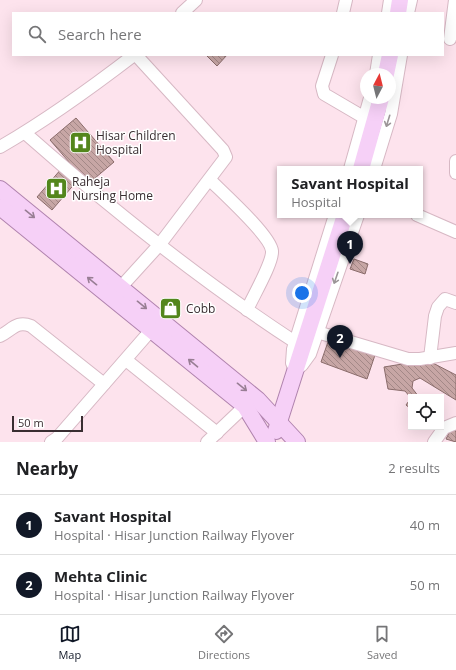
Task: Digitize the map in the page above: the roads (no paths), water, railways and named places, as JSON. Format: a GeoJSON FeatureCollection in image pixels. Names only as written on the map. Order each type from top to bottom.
{"type":"FeatureCollection","features":[{"type":"Feature","properties":{"kind":"main road"},"geometry":{"type":"LineString","coordinates":[[398,12],[400,0]]}},
{"type":"Feature","properties":{"kind":"main road"},"geometry":{"type":"LineString","coordinates":[[387,68],[390,56]]}},
{"type":"Feature","properties":{"kind":"main road"},"geometry":{"type":"LineString","coordinates":[[363,162],[379,104]]}},
{"type":"Feature","properties":{"kind":"main road"},"geometry":{"type":"LineString","coordinates":[[0,189],[258,400],[297,442]]}},
{"type":"Feature","properties":{"kind":"main road"},"geometry":{"type":"LineString","coordinates":[[0,207],[244,406],[267,442]]}},
{"type":"Feature","properties":{"kind":"main road"},"geometry":{"type":"LineString","coordinates":[[274,442],[278,422],[344,218]]}},
{"type":"Feature","properties":{"kind":"street"},"geometry":{"type":"LineString","coordinates":[[183,12],[196,0]]}},
{"type":"Feature","properties":{"kind":"street"},"geometry":{"type":"LineString","coordinates":[[343,12],[346,0]]}},
{"type":"Feature","properties":{"kind":"street"},"geometry":{"type":"LineString","coordinates":[[388,12],[390,0]]}},
{"type":"Feature","properties":{"kind":"street"},"geometry":{"type":"LineString","coordinates":[[408,12],[410,0]]}},
{"type":"Feature","properties":{"kind":"street"},"geometry":{"type":"LineString","coordinates":[[450,40],[455,0]]}},
{"type":"Feature","properties":{"kind":"street"},"geometry":{"type":"LineString","coordinates":[[0,147],[25,133],[92,87],[134,56]]}},
{"type":"Feature","properties":{"kind":"street"},"geometry":{"type":"LineString","coordinates":[[120,288],[160,244],[224,162],[225,153],[136,56]]}},
{"type":"Feature","properties":{"kind":"street"},"geometry":{"type":"LineString","coordinates":[[332,56],[322,86],[324,94],[365,118]]}},
{"type":"Feature","properties":{"kind":"street"},"geometry":{"type":"LineString","coordinates":[[377,68],[379,56]]}},
{"type":"Feature","properties":{"kind":"street"},"geometry":{"type":"LineString","coordinates":[[375,166],[391,114],[401,56]]}},
{"type":"Feature","properties":{"kind":"street"},"geometry":{"type":"LineString","coordinates":[[351,166],[368,104]]}},
{"type":"Feature","properties":{"kind":"street"},"geometry":{"type":"LineString","coordinates":[[25,133],[86,187],[247,310],[295,342]]}},
{"type":"Feature","properties":{"kind":"street"},"geometry":{"type":"LineString","coordinates":[[456,161],[456,173]]}},
{"type":"Feature","properties":{"kind":"street"},"geometry":{"type":"LineString","coordinates":[[210,180],[266,237],[272,251],[270,262],[247,310]]}},
{"type":"Feature","properties":{"kind":"street"},"geometry":{"type":"LineString","coordinates":[[334,218],[295,342],[292,357],[295,370],[302,365],[310,354],[357,218]]}},
{"type":"Feature","properties":{"kind":"street"},"geometry":{"type":"LineString","coordinates":[[423,218],[456,232]]}},
{"type":"Feature","properties":{"kind":"street"},"geometry":{"type":"LineString","coordinates":[[430,358],[438,307],[445,299],[456,303]]}},
{"type":"Feature","properties":{"kind":"street"},"geometry":{"type":"LineString","coordinates":[[0,336],[18,324],[25,323],[31,326],[104,384]]}},
{"type":"Feature","properties":{"kind":"street"},"geometry":{"type":"LineString","coordinates":[[51,442],[57,438],[152,330]]}},
{"type":"Feature","properties":{"kind":"street"},"geometry":{"type":"LineString","coordinates":[[317,332],[408,359],[430,358],[456,352]]}},
{"type":"Feature","properties":{"kind":"street"},"geometry":{"type":"LineString","coordinates":[[126,360],[217,433]]}},
{"type":"Feature","properties":{"kind":"street"},"geometry":{"type":"LineString","coordinates":[[207,442],[244,406]]}},
{"type":"Feature","properties":{"kind":"street"},"geometry":{"type":"LineString","coordinates":[[434,442],[444,428],[456,423]]}},
{"type":"Feature","properties":{"kind":"place","name":"Hisar Children Hospital"},"geometry":{"type":"Point","coordinates":[81,142]}},
{"type":"Feature","properties":{"kind":"place","name":"Raheja Nursing Home"},"geometry":{"type":"Point","coordinates":[56,188]}},
{"type":"Feature","properties":{"kind":"place","name":"Savant Hospital"},"geometry":{"type":"Point","coordinates":[350,264]}},
{"type":"Feature","properties":{"kind":"place","name":"Cobb"},"geometry":{"type":"Point","coordinates":[170,308]}},
{"type":"Feature","properties":{"kind":"place","name":"Mehta Clinic"},"geometry":{"type":"Point","coordinates":[340,358]}}]}
